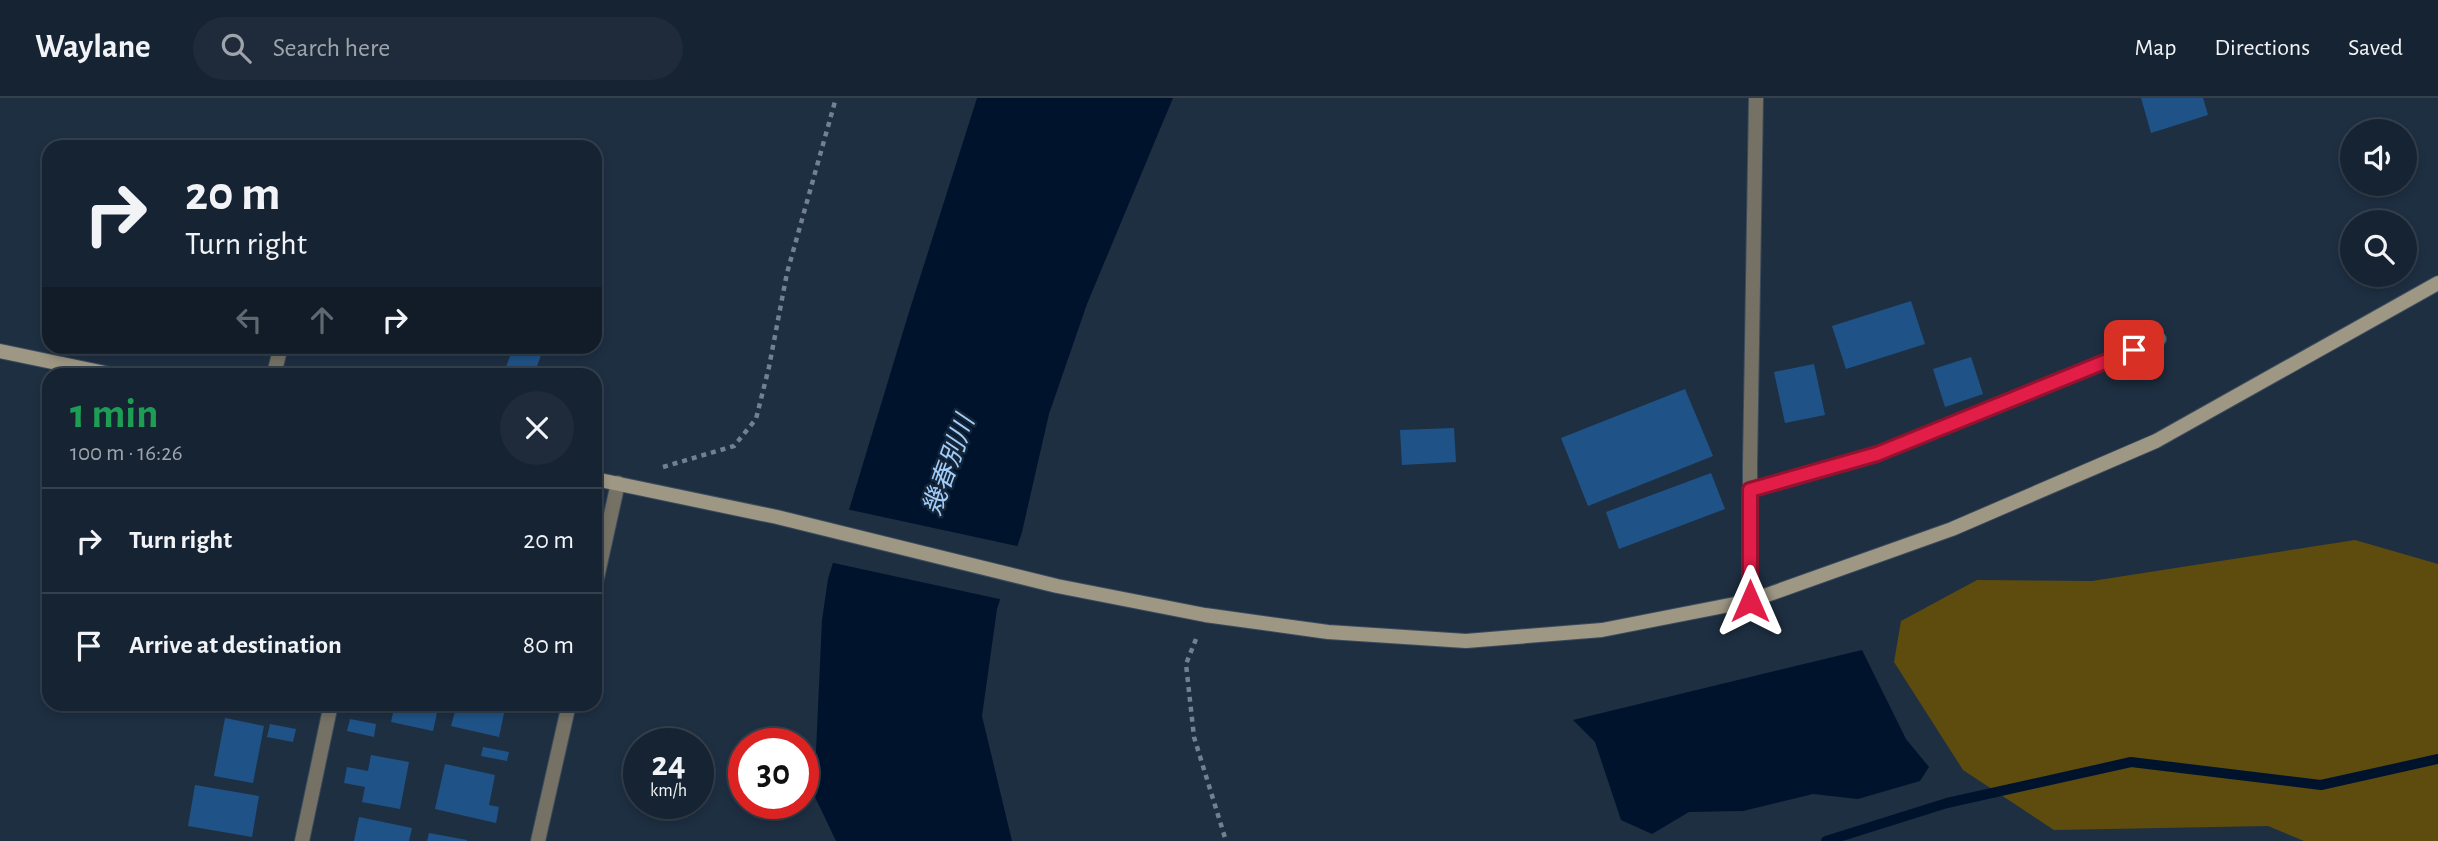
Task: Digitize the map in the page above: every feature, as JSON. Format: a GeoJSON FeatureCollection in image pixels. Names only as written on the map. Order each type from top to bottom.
{"type":"FeatureCollection","features":[{"type":"Feature","properties":{"kind":"street"},"geometry":{"type":"LineString","coordinates":[[1750,601],[1756,98]]}},
{"type":"Feature","properties":{"kind":"street"},"geometry":{"type":"LineString","coordinates":[[602,480],[777,517],[1057,586],[1205,615],[1328,632],[1466,640],[1602,630],[1750,601],[1952,529],[2156,441],[2438,283]]}},
{"type":"Feature","properties":{"kind":"street"},"geometry":{"type":"LineString","coordinates":[[1750,490],[1877,454],[2159,339]]}},
{"type":"Feature","properties":{"kind":"street"},"geometry":{"type":"LineString","coordinates":[[0,351],[81,368]]}},
{"type":"Feature","properties":{"kind":"street"},"geometry":{"type":"LineString","coordinates":[[602,555],[618,483]]}},
{"type":"Feature","properties":{"kind":"street"},"geometry":{"type":"LineString","coordinates":[[302,841],[330,711]]}},
{"type":"Feature","properties":{"kind":"street"},"geometry":{"type":"LineString","coordinates":[[538,841],[567,711]]}},
{"type":"Feature","properties":{"kind":"path"},"geometry":{"type":"LineString","coordinates":[[662,467],[734,446],[756,419],[787,273],[836,98]]}},
{"type":"Feature","properties":{"kind":"path"},"geometry":{"type":"LineString","coordinates":[[1205,615],[1186,664],[1194,737],[1226,841]]}},
{"type":"Feature","properties":{"kind":"shaded area"},"geometry":{"type":"Polygon","coordinates":[[[2355,540],[2438,564],[2438,841],[2304,841],[2268,826],[2054,830],[1963,770],[1894,662],[1901,621],[1977,580],[2092,581],[2355,540]]]}},
{"type":"Feature","properties":{"kind":"water","name":"幾春別川"},"geometry":{"type":"Polygon","coordinates":[[[977,98],[1173,98],[1087,304],[1049,414],[1022,532],[997,609],[982,716],[1012,841],[836,841],[819,805],[817,728],[822,620],[828,579],[977,98]]]}},
{"type":"Feature","properties":{"kind":"water"},"geometry":{"type":"Polygon","coordinates":[[[1862,650],[1906,739],[1929,767],[1920,781],[1858,799],[1813,794],[1743,811],[1689,812],[1652,834],[1621,820],[1595,742],[1573,720],[1862,650]]]}},
{"type":"Feature","properties":{"kind":"pier"},"geometry":{"type":"Polygon","coordinates":[[[846,509],[1021,547],[1004,600],[829,562],[846,509]]]}},
{"type":"Feature","properties":{"kind":"building"},"geometry":{"type":"Polygon","coordinates":[[[2141,98],[2203,98],[2208,115],[2151,133],[2141,98]]]}},
{"type":"Feature","properties":{"kind":"building"},"geometry":{"type":"Polygon","coordinates":[[[1911,301],[1925,344],[1846,369],[1832,326],[1911,301]]]}},
{"type":"Feature","properties":{"kind":"building"},"geometry":{"type":"Polygon","coordinates":[[[511,354],[541,354],[537,366],[542,368],[506,368],[511,354]]]}},
{"type":"Feature","properties":{"kind":"building"},"geometry":{"type":"Polygon","coordinates":[[[1971,357],[1983,394],[1945,407],[1933,369],[1971,357]]]}},
{"type":"Feature","properties":{"kind":"building"},"geometry":{"type":"Polygon","coordinates":[[[1814,364],[1825,415],[1785,423],[1774,372],[1814,364]]]}},
{"type":"Feature","properties":{"kind":"building"},"geometry":{"type":"Polygon","coordinates":[[[1685,389],[1713,456],[1588,506],[1561,438],[1685,389]]]}},
{"type":"Feature","properties":{"kind":"building"},"geometry":{"type":"Polygon","coordinates":[[[1454,428],[1456,462],[1402,465],[1400,430],[1454,428]]]}},
{"type":"Feature","properties":{"kind":"building"},"geometry":{"type":"Polygon","coordinates":[[[1711,473],[1725,509],[1619,549],[1606,512],[1711,473]]]}},
{"type":"Feature","properties":{"kind":"building"},"geometry":{"type":"Polygon","coordinates":[[[393,711],[437,711],[433,731],[391,722],[393,711]]]}},
{"type":"Feature","properties":{"kind":"building"},"geometry":{"type":"Polygon","coordinates":[[[455,711],[505,711],[499,737],[451,726],[455,711]]]}},
{"type":"Feature","properties":{"kind":"building"},"geometry":{"type":"Polygon","coordinates":[[[225,718],[264,726],[253,783],[214,776],[225,718]]]}},
{"type":"Feature","properties":{"kind":"building"},"geometry":{"type":"Polygon","coordinates":[[[350,719],[376,724],[374,737],[347,731],[350,719]]]}},
{"type":"Feature","properties":{"kind":"building"},"geometry":{"type":"Polygon","coordinates":[[[270,724],[296,729],[293,742],[267,737],[270,724]]]}},
{"type":"Feature","properties":{"kind":"building"},"geometry":{"type":"Polygon","coordinates":[[[483,747],[509,752],[507,761],[481,756],[483,747]]]}},
{"type":"Feature","properties":{"kind":"building"},"geometry":{"type":"Polygon","coordinates":[[[371,755],[409,762],[400,809],[362,802],[365,787],[344,783],[347,767],[368,771],[371,755]]]}},
{"type":"Feature","properties":{"kind":"building"},"geometry":{"type":"Polygon","coordinates":[[[445,764],[495,775],[489,805],[499,807],[496,823],[435,809],[445,764]]]}},
{"type":"Feature","properties":{"kind":"building"},"geometry":{"type":"Polygon","coordinates":[[[195,785],[259,796],[252,837],[188,826],[195,785]]]}},
{"type":"Feature","properties":{"kind":"building"},"geometry":{"type":"Polygon","coordinates":[[[359,817],[412,828],[409,841],[354,841],[359,817]]]}},
{"type":"Feature","properties":{"kind":"building"},"geometry":{"type":"Polygon","coordinates":[[[429,833],[467,840],[467,841],[427,841],[429,833]]]}},
{"type":"Feature","properties":{"kind":"waterway"},"geometry":{"type":"LineString","coordinates":[[1826,841],[1947,803],[2131,762],[2321,785],[2438,759]]}},
{"type":"Feature","properties":{"kind":"route"},"geometry":{"type":"LineString","coordinates":[[1750,601],[1750,490],[1877,454],[2134,350]]}}]}
